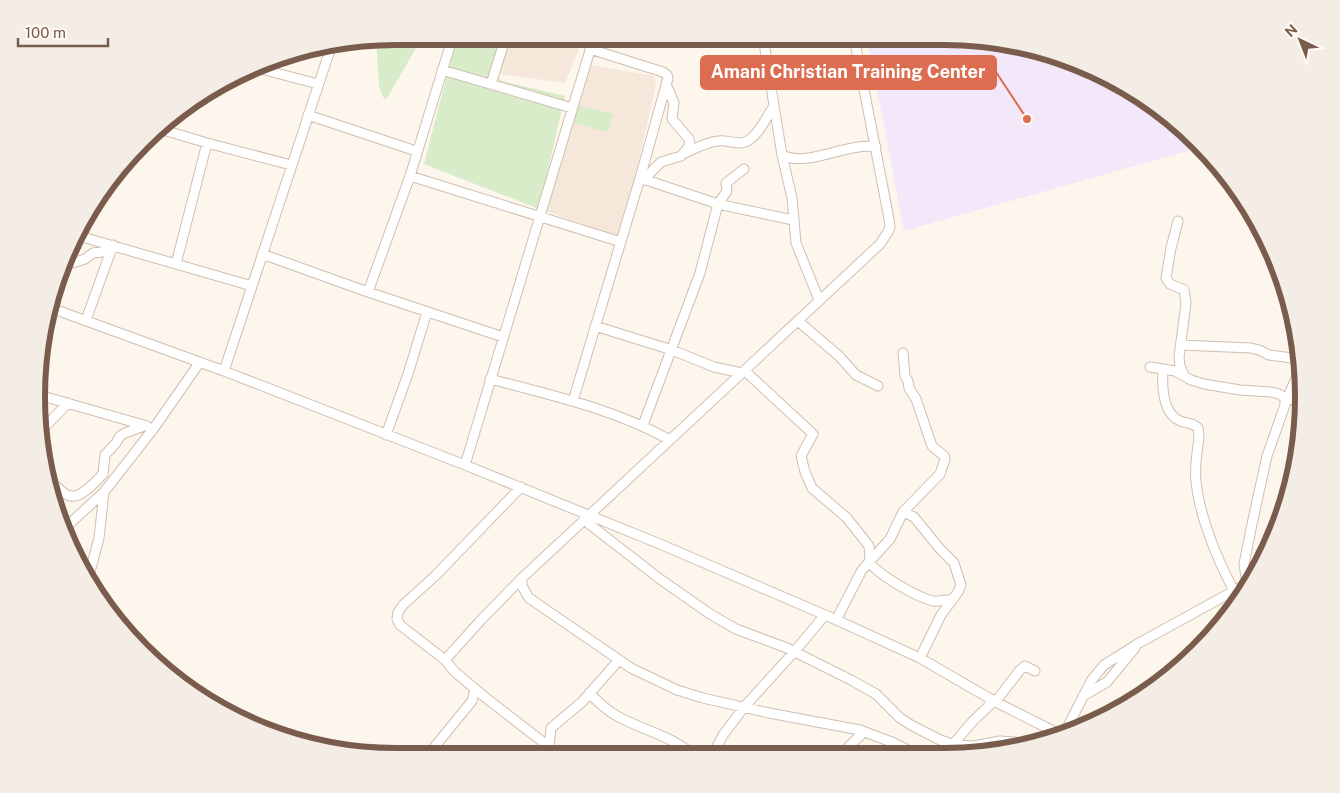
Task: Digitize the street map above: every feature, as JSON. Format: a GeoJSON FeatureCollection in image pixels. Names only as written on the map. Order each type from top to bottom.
{"type":"FeatureCollection","features":[{"type":"Feature","properties":{"kind":"street"},"geometry":{"type":"LineString","coordinates":[[368,292],[410,176],[416,151],[450,45]]}},
{"type":"Feature","properties":{"kind":"street"},"geometry":{"type":"LineString","coordinates":[[491,84],[503,45]]}},
{"type":"Feature","properties":{"kind":"street"},"geometry":{"type":"LineString","coordinates":[[465,465],[591,45]]}},
{"type":"Feature","properties":{"kind":"street"},"geometry":{"type":"LineString","coordinates":[[764,45],[782,155],[792,198],[793,220],[799,254],[819,300]]}},
{"type":"Feature","properties":{"kind":"street"},"geometry":{"type":"LineString","coordinates":[[445,660],[522,578],[880,244],[888,232],[889,219],[856,45]]}},
{"type":"Feature","properties":{"kind":"street"},"geometry":{"type":"LineString","coordinates":[[573,401],[642,179],[667,76],[663,72],[590,50]]}},
{"type":"Feature","properties":{"kind":"street"},"geometry":{"type":"LineString","coordinates":[[224,371],[329,52]]}},
{"type":"Feature","properties":{"kind":"street"},"geometry":{"type":"LineString","coordinates":[[266,70],[318,84]]}},
{"type":"Feature","properties":{"kind":"street"},"geometry":{"type":"LineString","coordinates":[[442,70],[572,108]]}},
{"type":"Feature","properties":{"kind":"street"},"geometry":{"type":"LineString","coordinates":[[666,84],[674,103],[672,119],[690,142],[684,154]]}},
{"type":"Feature","properties":{"kind":"street"},"geometry":{"type":"LineString","coordinates":[[642,179],[666,160],[681,156],[713,142],[722,140],[734,143],[748,140],[761,128],[774,106]]}},
{"type":"Feature","properties":{"kind":"street"},"geometry":{"type":"LineString","coordinates":[[308,115],[416,151]]}},
{"type":"Feature","properties":{"kind":"street"},"geometry":{"type":"LineString","coordinates":[[166,131],[207,144],[291,165]]}},
{"type":"Feature","properties":{"kind":"street"},"geometry":{"type":"LineString","coordinates":[[176,264],[207,144]]}},
{"type":"Feature","properties":{"kind":"street"},"geometry":{"type":"LineString","coordinates":[[782,155],[794,160],[864,146],[876,147]]}},
{"type":"Feature","properties":{"kind":"street"},"geometry":{"type":"LineString","coordinates":[[643,425],[700,273],[718,204],[727,191],[726,185],[728,181],[744,169]]}},
{"type":"Feature","properties":{"kind":"street"},"geometry":{"type":"LineString","coordinates":[[410,176],[621,242]]}},
{"type":"Feature","properties":{"kind":"street"},"geometry":{"type":"LineString","coordinates":[[642,179],[718,204],[793,220]]}},
{"type":"Feature","properties":{"kind":"street"},"geometry":{"type":"LineString","coordinates":[[1178,221],[1166,278],[1168,283],[1185,292],[1186,303],[1178,357],[1184,376]]}},
{"type":"Feature","properties":{"kind":"street"},"geometry":{"type":"LineString","coordinates":[[83,237],[111,248],[252,286]]}},
{"type":"Feature","properties":{"kind":"street"},"geometry":{"type":"LineString","coordinates":[[72,263],[85,259],[93,253],[111,248]]}},
{"type":"Feature","properties":{"kind":"street"},"geometry":{"type":"LineString","coordinates":[[86,320],[111,248]]}},
{"type":"Feature","properties":{"kind":"street"},"geometry":{"type":"LineString","coordinates":[[262,254],[503,337]]}},
{"type":"Feature","properties":{"kind":"street"},"geometry":{"type":"LineString","coordinates":[[56,310],[224,371],[521,487],[587,518],[660,544],[920,658],[995,701],[1052,730]]}},
{"type":"Feature","properties":{"kind":"street"},"geometry":{"type":"LineString","coordinates":[[386,435],[408,374],[427,312]]}},
{"type":"Feature","properties":{"kind":"street"},"geometry":{"type":"LineString","coordinates":[[798,320],[839,356],[856,375],[878,386]]}},
{"type":"Feature","properties":{"kind":"street"},"geometry":{"type":"LineString","coordinates":[[595,326],[672,350],[714,367],[744,372],[813,434],[801,456],[810,484],[812,488],[847,518],[869,546],[869,561],[881,574],[930,600],[952,600]]}},
{"type":"Feature","properties":{"kind":"street"},"geometry":{"type":"LineString","coordinates":[[1180,344],[1251,348],[1269,355],[1293,358]]}},
{"type":"Feature","properties":{"kind":"street"},"geometry":{"type":"LineString","coordinates":[[836,620],[858,576],[890,539],[903,512],[940,474],[944,459],[944,456],[932,446],[916,399],[909,388],[905,376],[903,353]]}},
{"type":"Feature","properties":{"kind":"street"},"geometry":{"type":"LineString","coordinates":[[69,524],[104,492],[154,428],[200,362]]}},
{"type":"Feature","properties":{"kind":"street"},"geometry":{"type":"LineString","coordinates":[[1150,367],[1176,370],[1194,381],[1220,387],[1276,393],[1286,400],[1295,401]]}},
{"type":"Feature","properties":{"kind":"street"},"geometry":{"type":"LineString","coordinates":[[1163,369],[1163,390],[1169,408],[1178,419],[1190,422],[1198,428],[1196,482],[1202,514],[1222,568],[1233,589]]}},
{"type":"Feature","properties":{"kind":"street"},"geometry":{"type":"LineString","coordinates":[[490,379],[573,401],[643,425],[670,440]]}},
{"type":"Feature","properties":{"kind":"street"},"geometry":{"type":"LineString","coordinates":[[1247,574],[1244,564],[1268,456],[1294,379]]}},
{"type":"Feature","properties":{"kind":"street"},"geometry":{"type":"LineString","coordinates":[[45,396],[154,428]]}},
{"type":"Feature","properties":{"kind":"street"},"geometry":{"type":"LineString","coordinates":[[47,425],[68,403]]}},
{"type":"Feature","properties":{"kind":"street"},"geometry":{"type":"LineString","coordinates":[[57,487],[69,496],[82,493],[102,475],[105,455],[120,436],[144,426]]}},
{"type":"Feature","properties":{"kind":"street"},"geometry":{"type":"LineString","coordinates":[[521,487],[398,612],[397,619],[400,625],[445,660],[475,689],[549,747]]}},
{"type":"Feature","properties":{"kind":"street"},"geometry":{"type":"LineString","coordinates":[[91,569],[99,538],[104,492]]}},
{"type":"Feature","properties":{"kind":"street"},"geometry":{"type":"LineString","coordinates":[[903,512],[914,517],[956,565],[961,585],[941,615],[920,658]]}},
{"type":"Feature","properties":{"kind":"street"},"geometry":{"type":"LineString","coordinates":[[587,518],[660,579],[710,614],[736,629],[794,652],[876,694],[900,718],[919,730],[954,745],[974,746],[1000,741],[1008,742]]}},
{"type":"Feature","properties":{"kind":"street"},"geometry":{"type":"LineString","coordinates":[[522,578],[523,590],[529,598],[618,660],[644,675],[688,694],[864,732],[904,748]]}},
{"type":"Feature","properties":{"kind":"street"},"geometry":{"type":"LineString","coordinates":[[1069,724],[1096,673],[1104,665],[1240,586]]}},
{"type":"Feature","properties":{"kind":"street"},"geometry":{"type":"LineString","coordinates":[[716,748],[723,735],[745,706],[825,615]]}},
{"type":"Feature","properties":{"kind":"street"},"geometry":{"type":"LineString","coordinates":[[1083,696],[1106,682],[1139,643]]}},
{"type":"Feature","properties":{"kind":"street"},"geometry":{"type":"LineString","coordinates":[[549,747],[551,728],[572,712],[618,660]]}},
{"type":"Feature","properties":{"kind":"street"},"geometry":{"type":"LineString","coordinates":[[951,748],[974,721],[995,701],[1020,670],[1025,666],[1035,671]]}},
{"type":"Feature","properties":{"kind":"street"},"geometry":{"type":"LineString","coordinates":[[434,748],[473,700],[475,689]]}},
{"type":"Feature","properties":{"kind":"street"},"geometry":{"type":"LineString","coordinates":[[589,693],[619,717],[683,748]]}},
{"type":"Feature","properties":{"kind":"street"},"geometry":{"type":"LineString","coordinates":[[473,700],[486,698]]}},
{"type":"Feature","properties":{"kind":"street"},"geometry":{"type":"LineString","coordinates":[[847,748],[864,732]]}},
{"type":"Feature","properties":{"kind":"shaded area"},"geometry":{"type":"Polygon","coordinates":[[[503,45],[581,45],[565,83],[492,73],[503,45]]]}},
{"type":"Feature","properties":{"kind":"shaded area"},"geometry":{"type":"Polygon","coordinates":[[[869,45],[944,45],[989,48],[1034,57],[1056,64],[1099,81],[1139,104],[1175,132],[1193,149],[904,231],[869,45]]]}},
{"type":"Feature","properties":{"kind":"shaded area"},"geometry":{"type":"Polygon","coordinates":[[[591,65],[654,76],[656,85],[621,237],[539,209],[591,65]]]}},
{"type":"Feature","properties":{"kind":"green space"},"geometry":{"type":"Polygon","coordinates":[[[418,45],[386,100],[379,86],[376,46],[418,45]]]}},
{"type":"Feature","properties":{"kind":"green space"},"geometry":{"type":"Polygon","coordinates":[[[455,45],[500,45],[492,73],[502,81],[565,96],[539,209],[424,164],[455,45]]]}},
{"type":"Feature","properties":{"kind":"green space"},"geometry":{"type":"Polygon","coordinates":[[[578,105],[613,114],[608,132],[573,123],[578,105]]]}},
{"type":"Feature","properties":{"kind":"place","name":"Amani Christian Training Center"},"geometry":{"type":"Point","coordinates":[1027,119]}}]}
